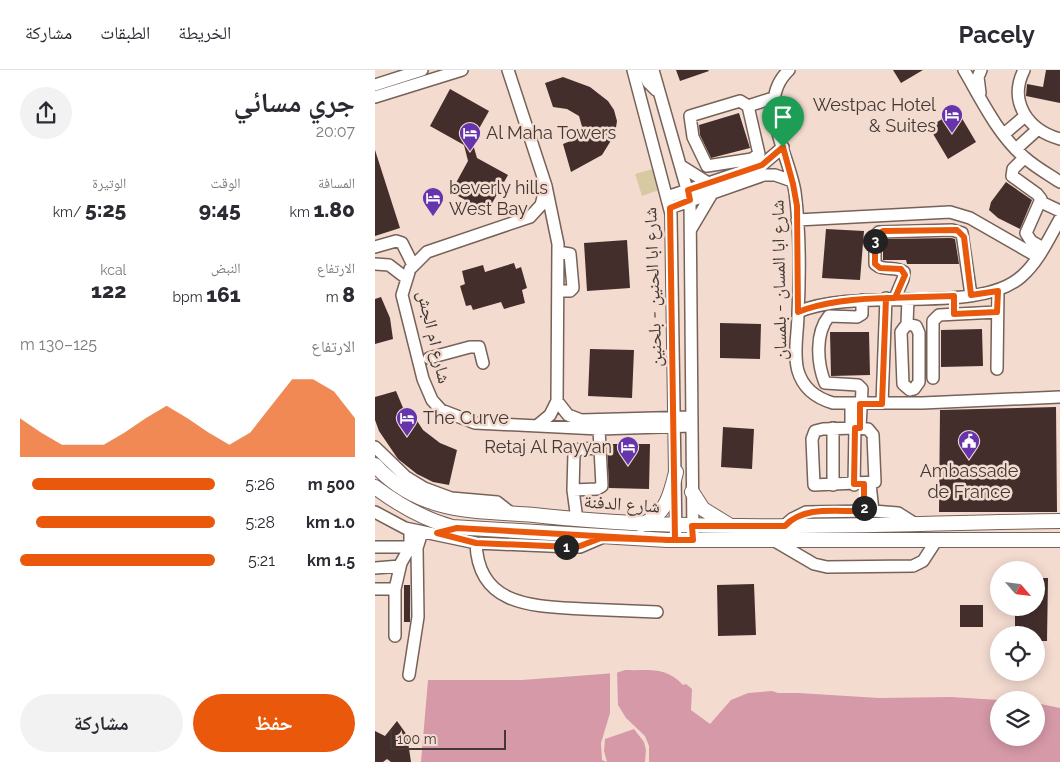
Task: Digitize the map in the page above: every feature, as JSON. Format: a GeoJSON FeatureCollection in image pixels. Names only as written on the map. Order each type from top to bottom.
{"type":"FeatureCollection","features":[{"type":"Feature","properties":{"kind":"main road","name":"شارع الدفنة"},"geometry":{"type":"LineString","coordinates":[[375,465],[401,488],[430,502],[461,509],[577,520],[675,526],[692,533],[773,540],[1060,540]]}},
{"type":"Feature","properties":{"kind":"main road"},"geometry":{"type":"LineString","coordinates":[[641,525],[657,517],[661,512],[676,472]]}},
{"type":"Feature","properties":{"kind":"main road","name":"شارع الدفنة"},"geometry":{"type":"LineString","coordinates":[[375,487],[411,512],[435,523],[457,528],[601,538],[675,540],[692,533],[730,526],[917,525],[1060,521]]}},
{"type":"Feature","properties":{"kind":"main road"},"geometry":{"type":"LineString","coordinates":[[692,492],[703,509],[730,526]]}},
{"type":"Feature","properties":{"kind":"main road"},"geometry":{"type":"LineString","coordinates":[[437,533],[457,528]]}},
{"type":"Feature","properties":{"kind":"street"},"geometry":{"type":"LineString","coordinates":[[375,85],[421,70]]}},
{"type":"Feature","properties":{"kind":"street"},"geometry":{"type":"LineString","coordinates":[[375,97],[435,74],[462,70]]}},
{"type":"Feature","properties":{"kind":"street"},"geometry":{"type":"LineString","coordinates":[[508,70],[546,186],[558,252],[557,401],[550,415],[538,425]]}},
{"type":"Feature","properties":{"kind":"street","name":"شارع ابا الحنين - بلحنين"},"geometry":{"type":"LineString","coordinates":[[633,70],[669,202],[674,392],[673,422],[676,472],[675,540]]}},
{"type":"Feature","properties":{"kind":"street"},"geometry":{"type":"LineString","coordinates":[[643,70],[648,82],[659,93]]}},
{"type":"Feature","properties":{"kind":"street","name":"شارع ابا الحنين - بلحنين"},"geometry":{"type":"LineString","coordinates":[[653,70],[689,195],[691,229],[692,533]]}},
{"type":"Feature","properties":{"kind":"street"},"geometry":{"type":"LineString","coordinates":[[748,106],[759,149],[757,157],[707,166],[693,137],[690,116],[740,101],[748,106],[773,98],[777,83],[789,70]]}},
{"type":"Feature","properties":{"kind":"street"},"geometry":{"type":"LineString","coordinates":[[964,70],[981,100],[1004,134],[1020,153],[1060,182]]}},
{"type":"Feature","properties":{"kind":"street"},"geometry":{"type":"LineString","coordinates":[[981,70],[978,86],[981,100]]}},
{"type":"Feature","properties":{"kind":"street"},"geometry":{"type":"LineString","coordinates":[[1024,70],[1017,92],[1025,116],[1038,129],[1060,139]]}},
{"type":"Feature","properties":{"kind":"street","name":"شارع ابا المسان - بلمسان"},"geometry":{"type":"LineString","coordinates":[[773,98],[773,111],[792,181],[797,220],[797,364],[804,385],[824,401],[855,404],[1060,397]]}},
{"type":"Feature","properties":{"kind":"street"},"geometry":{"type":"LineString","coordinates":[[1004,134],[1025,116]]}},
{"type":"Feature","properties":{"kind":"street"},"geometry":{"type":"LineString","coordinates":[[1038,129],[1020,153],[1012,176],[1037,194],[1041,202],[1060,211]]}},
{"type":"Feature","properties":{"kind":"street","name":"شارع ابا المسان - بلمسان"},"geometry":{"type":"LineString","coordinates":[[710,188],[762,165],[783,147]]}},
{"type":"Feature","properties":{"kind":"street"},"geometry":{"type":"LineString","coordinates":[[681,166],[710,188],[691,229]]}},
{"type":"Feature","properties":{"kind":"street","name":"شارع ابا المسان - بلمسان"},"geometry":{"type":"LineString","coordinates":[[669,202],[710,188],[764,175],[792,181]]}},
{"type":"Feature","properties":{"kind":"street"},"geometry":{"type":"LineString","coordinates":[[546,186],[541,205],[530,217],[554,228]]}},
{"type":"Feature","properties":{"kind":"street"},"geometry":{"type":"LineString","coordinates":[[1041,202],[1026,233],[1041,253]]}},
{"type":"Feature","properties":{"kind":"street"},"geometry":{"type":"LineString","coordinates":[[797,220],[950,212],[969,218],[1041,253]]}},
{"type":"Feature","properties":{"kind":"street","name":"شارع ام الجش"},"geometry":{"type":"LineString","coordinates":[[530,217],[427,252],[413,265],[405,278],[402,294],[422,374],[432,400],[441,410],[475,423],[599,429],[647,424]]}},
{"type":"Feature","properties":{"kind":"street"},"geometry":{"type":"LineString","coordinates":[[798,312],[824,303],[971,295],[998,291],[1023,276],[1041,253],[1060,219]]}},
{"type":"Feature","properties":{"kind":"street"},"geometry":{"type":"LineString","coordinates":[[882,404],[891,298],[903,279],[904,272],[898,268],[880,268],[875,264],[875,240],[879,232],[952,230],[962,233],[971,295]]}},
{"type":"Feature","properties":{"kind":"street"},"geometry":{"type":"LineString","coordinates":[[375,247],[396,241],[402,243],[413,265]]}},
{"type":"Feature","properties":{"kind":"street"},"geometry":{"type":"LineString","coordinates":[[375,264],[389,264],[405,278]]}},
{"type":"Feature","properties":{"kind":"street"},"geometry":{"type":"LineString","coordinates":[[997,369],[998,291]]}},
{"type":"Feature","properties":{"kind":"street"},"geometry":{"type":"LineString","coordinates":[[954,296],[954,314]]}},
{"type":"Feature","properties":{"kind":"street"},"geometry":{"type":"LineString","coordinates":[[907,324],[916,326],[919,334],[919,382],[915,389],[910,390],[903,384],[901,332],[907,324],[908,299]]}},
{"type":"Feature","properties":{"kind":"street"},"geometry":{"type":"LineString","coordinates":[[862,300],[862,314],[857,317],[829,316],[823,323],[819,334],[822,374],[825,383],[858,386],[862,389],[855,404],[855,428],[869,511]]}},
{"type":"Feature","properties":{"kind":"street"},"geometry":{"type":"LineString","coordinates":[[933,378],[933,321],[939,315],[997,312]]}},
{"type":"Feature","properties":{"kind":"street"},"geometry":{"type":"LineString","coordinates":[[417,355],[429,358],[470,347],[479,347],[483,363]]}},
{"type":"Feature","properties":{"kind":"street"},"geometry":{"type":"LineString","coordinates":[[422,374],[427,367],[429,358]]}},
{"type":"Feature","properties":{"kind":"street"},"geometry":{"type":"LineString","coordinates":[[647,424],[665,409],[674,392]]}},
{"type":"Feature","properties":{"kind":"street"},"geometry":{"type":"LineString","coordinates":[[557,401],[563,411],[576,420],[647,424],[692,422]]}},
{"type":"Feature","properties":{"kind":"street"},"geometry":{"type":"LineString","coordinates":[[647,424],[674,447]]}},
{"type":"Feature","properties":{"kind":"street"},"geometry":{"type":"LineString","coordinates":[[833,428],[833,485]]}},
{"type":"Feature","properties":{"kind":"street"},"geometry":{"type":"LineString","coordinates":[[833,428],[855,428],[868,430],[873,435],[875,481],[863,484],[814,485],[813,447],[815,431],[833,428]]}},
{"type":"Feature","properties":{"kind":"street"},"geometry":{"type":"LineString","coordinates":[[573,490],[601,488],[599,429]]}},
{"type":"Feature","properties":{"kind":"street"},"geometry":{"type":"LineString","coordinates":[[375,447],[405,477],[424,488],[451,498],[497,502],[511,513]]}},
{"type":"Feature","properties":{"kind":"street"},"geometry":{"type":"LineString","coordinates":[[577,520],[573,490],[574,453],[579,449],[600,448]]}},
{"type":"Feature","properties":{"kind":"street"},"geometry":{"type":"LineString","coordinates":[[785,526],[792,518],[806,512],[869,511],[898,513],[917,525]]}},
{"type":"Feature","properties":{"kind":"street","name":"شارع الدفنة"},"geometry":{"type":"LineString","coordinates":[[375,512],[405,528],[437,533],[476,543],[571,547],[580,546],[601,538]]}},
{"type":"Feature","properties":{"kind":"street"},"geometry":{"type":"LineString","coordinates":[[405,528],[411,535],[418,617],[409,675]]}},
{"type":"Feature","properties":{"kind":"street"},"geometry":{"type":"LineString","coordinates":[[395,636],[395,589],[400,566],[422,532]]}},
{"type":"Feature","properties":{"kind":"street"},"geometry":{"type":"LineString","coordinates":[[773,540],[818,566],[852,567],[917,565],[925,558],[936,540]]}},
{"type":"Feature","properties":{"kind":"street"},"geometry":{"type":"LineString","coordinates":[[476,543],[483,576],[511,599],[531,606],[657,612]]}},
{"type":"Feature","properties":{"kind":"street"},"geometry":{"type":"LineString","coordinates":[[375,549],[412,548]]}},
{"type":"Feature","properties":{"kind":"street"},"geometry":{"type":"LineString","coordinates":[[375,568],[400,566]]}},
{"type":"Feature","properties":{"kind":"street"},"geometry":{"type":"LineString","coordinates":[[375,590],[395,589]]}},
{"type":"Feature","properties":{"kind":"shaded area"},"geometry":{"type":"Polygon","coordinates":[[[653,169],[659,190],[642,196],[635,174],[653,169]]]}},
{"type":"Feature","properties":{"kind":"shaded area"},"geometry":{"type":"Polygon","coordinates":[[[625,670],[649,670],[670,675],[692,689],[691,710],[710,724],[731,700],[748,693],[772,691],[778,693],[879,698],[951,697],[990,699],[990,746],[1045,746],[1045,705],[1060,708],[1060,762],[421,762],[428,680],[522,680],[616,673],[625,670]]]}},
{"type":"Feature","properties":{"kind":"pier"},"geometry":{"type":"Polygon","coordinates":[[[617,670],[618,705],[626,718],[645,736],[649,746],[649,762],[645,762],[646,750],[644,742],[634,729],[605,739],[604,751],[607,762],[602,760],[601,743],[610,713],[610,671],[617,670]]]}},
{"type":"Feature","properties":{"kind":"building"},"geometry":{"type":"Polygon","coordinates":[[[676,70],[708,70],[709,71],[680,81],[676,70]]]}},
{"type":"Feature","properties":{"kind":"building"},"geometry":{"type":"Polygon","coordinates":[[[893,70],[923,70],[901,83],[893,70]]]}},
{"type":"Feature","properties":{"kind":"building"},"geometry":{"type":"Polygon","coordinates":[[[1046,70],[1060,70],[1060,103],[1026,96],[1027,84],[1043,87],[1046,70]]]}},
{"type":"Feature","properties":{"kind":"building"},"geometry":{"type":"Polygon","coordinates":[[[563,77],[590,87],[608,101],[614,110],[617,121],[615,134],[602,155],[571,172],[563,144],[573,140],[583,130],[579,116],[567,109],[553,107],[545,83],[563,77]]]}},
{"type":"Feature","properties":{"kind":"building","name":"Al Maha Towers"},"geometry":{"type":"Polygon","coordinates":[[[450,89],[489,111],[472,141],[477,158],[508,175],[487,212],[451,192],[468,161],[464,145],[430,126],[450,89]]]}},
{"type":"Feature","properties":{"kind":"building","name":"Westpac Hotel & Suites"},"geometry":{"type":"Polygon","coordinates":[[[957,110],[976,142],[948,159],[929,127],[957,110]]]}},
{"type":"Feature","properties":{"kind":"building"},"geometry":{"type":"Polygon","coordinates":[[[739,113],[750,148],[711,158],[700,135],[699,125],[739,113]]]}},
{"type":"Feature","properties":{"kind":"building"},"geometry":{"type":"Polygon","coordinates":[[[375,150],[400,228],[375,236],[375,150]]]}},
{"type":"Feature","properties":{"kind":"building"},"geometry":{"type":"Polygon","coordinates":[[[1006,182],[1032,200],[1020,229],[998,218],[989,210],[991,202],[1006,182]]]}},
{"type":"Feature","properties":{"kind":"building"},"geometry":{"type":"Polygon","coordinates":[[[826,229],[864,231],[860,280],[822,278],[826,229]]]}},
{"type":"Feature","properties":{"kind":"building"},"geometry":{"type":"Polygon","coordinates":[[[883,239],[955,239],[959,264],[907,264],[906,260],[883,260],[883,239]]]}},
{"type":"Feature","properties":{"kind":"building"},"geometry":{"type":"Polygon","coordinates":[[[627,240],[630,288],[587,291],[584,243],[627,240]]]}},
{"type":"Feature","properties":{"kind":"building"},"geometry":{"type":"Polygon","coordinates":[[[514,263],[516,269],[521,267],[527,288],[522,290],[525,303],[504,309],[501,302],[473,310],[471,305],[466,306],[460,286],[465,284],[462,271],[483,265],[485,272],[514,263]]]}},
{"type":"Feature","properties":{"kind":"building"},"geometry":{"type":"Polygon","coordinates":[[[381,297],[390,318],[393,339],[375,344],[375,299],[381,297]]]}},
{"type":"Feature","properties":{"kind":"building"},"geometry":{"type":"Polygon","coordinates":[[[720,323],[761,324],[760,359],[720,358],[720,323]]]}},
{"type":"Feature","properties":{"kind":"building"},"geometry":{"type":"Polygon","coordinates":[[[982,329],[983,366],[941,367],[941,330],[982,329]]]}},
{"type":"Feature","properties":{"kind":"building"},"geometry":{"type":"Polygon","coordinates":[[[830,332],[869,332],[870,375],[831,376],[830,332]]]}},
{"type":"Feature","properties":{"kind":"building"},"geometry":{"type":"Polygon","coordinates":[[[590,349],[634,350],[632,398],[588,396],[590,349]]]}},
{"type":"Feature","properties":{"kind":"building","name":"The Curve"},"geometry":{"type":"Polygon","coordinates":[[[396,391],[406,415],[412,413],[423,430],[440,443],[457,450],[449,485],[433,482],[417,474],[398,459],[379,431],[375,420],[375,397],[396,391]]]}},
{"type":"Feature","properties":{"kind":"building"},"geometry":{"type":"Polygon","coordinates":[[[1056,407],[1057,512],[939,512],[940,410],[1056,407]]]}},
{"type":"Feature","properties":{"kind":"building"},"geometry":{"type":"Polygon","coordinates":[[[723,427],[754,429],[752,469],[721,467],[723,427]]]}},
{"type":"Feature","properties":{"kind":"building","name":"Retaj Al Rayyan"},"geometry":{"type":"Polygon","coordinates":[[[607,444],[650,444],[649,489],[609,488],[607,444]]]}},
{"type":"Feature","properties":{"kind":"building"},"geometry":{"type":"Polygon","coordinates":[[[1045,578],[1048,578],[1047,641],[1045,641],[1045,626],[1015,626],[1015,616],[1045,616],[1045,578]]]}},
{"type":"Feature","properties":{"kind":"building"},"geometry":{"type":"Polygon","coordinates":[[[754,584],[756,635],[718,636],[717,585],[754,584]]]}},
{"type":"Feature","properties":{"kind":"building"},"geometry":{"type":"Polygon","coordinates":[[[404,585],[410,585],[410,622],[404,622],[404,585]]]}},
{"type":"Feature","properties":{"kind":"building"},"geometry":{"type":"Polygon","coordinates":[[[960,605],[983,605],[983,627],[960,627],[960,605]]]}},
{"type":"Feature","properties":{"kind":"building"},"geometry":{"type":"Polygon","coordinates":[[[397,721],[407,735],[411,762],[391,762],[387,759],[383,762],[375,762],[375,731],[385,736],[397,721]]]}},
{"type":"Feature","properties":{"kind":"place","name":"Westpac Hotel & Suites"},"geometry":{"type":"Point","coordinates":[952,134]}},
{"type":"Feature","properties":{"kind":"place","name":"Al Maha Towers"},"geometry":{"type":"Point","coordinates":[470,152]}},
{"type":"Feature","properties":{"kind":"place","name":"beverly hills West Bay"},"geometry":{"type":"Point","coordinates":[433,217]}},
{"type":"Feature","properties":{"kind":"place","name":"The Curve"},"geometry":{"type":"Point","coordinates":[407,437]}},
{"type":"Feature","properties":{"kind":"place","name":"Ambassade de France"},"geometry":{"type":"Point","coordinates":[969,460]}},
{"type":"Feature","properties":{"kind":"place","name":"Retaj Al Rayyan"},"geometry":{"type":"Point","coordinates":[628,466]}},
{"type":"Feature","properties":{"kind":"route"},"geometry":{"type":"LineString","coordinates":[[783,147],[762,165],[688,190],[690,200],[670,208],[672,223],[673,426],[676,472],[675,540],[601,538],[587,544],[571,547],[476,543],[437,533],[457,528],[601,538],[667,540],[675,540],[693,540],[692,526],[785,526],[792,518],[806,512],[864,511],[864,484],[854,484],[855,428],[860,428],[860,404],[882,404],[886,298],[908,299],[954,296],[954,314],[997,312],[998,291],[971,295],[964,237],[957,230],[883,231],[875,236],[874,262],[877,267],[898,268],[904,272],[905,275],[895,298],[879,298],[824,303],[798,312],[797,206],[783,147]]}}]}
